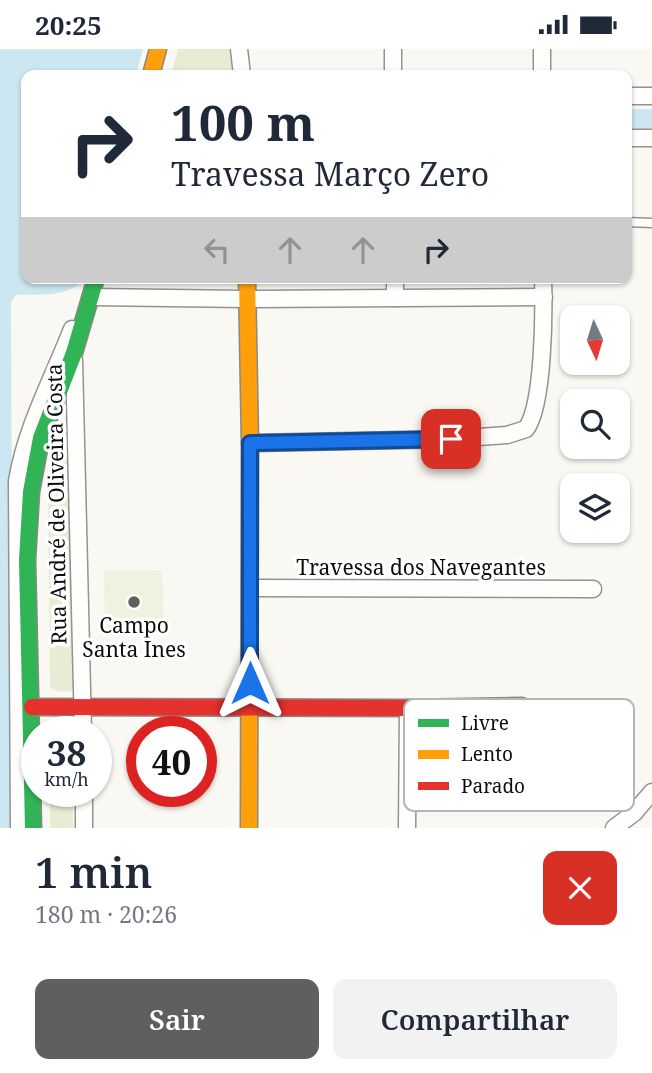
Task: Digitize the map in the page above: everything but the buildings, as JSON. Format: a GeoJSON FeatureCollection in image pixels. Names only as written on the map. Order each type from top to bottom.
{"type":"FeatureCollection","features":[{"type":"Feature","properties":{"kind":"street"},"geometry":{"type":"LineString","coordinates":[[142,70],[147,49]]}},
{"type":"Feature","properties":{"kind":"street"},"geometry":{"type":"LineString","coordinates":[[152,70],[158,49]]}},
{"type":"Feature","properties":{"kind":"street"},"geometry":{"type":"LineString","coordinates":[[239,49],[241,70]]}},
{"type":"Feature","properties":{"kind":"street"},"geometry":{"type":"LineString","coordinates":[[393,49],[393,70]]}},
{"type":"Feature","properties":{"kind":"street"},"geometry":{"type":"LineString","coordinates":[[542,49],[542,70]]}},
{"type":"Feature","properties":{"kind":"street"},"geometry":{"type":"LineString","coordinates":[[632,96],[652,96]]}},
{"type":"Feature","properties":{"kind":"street"},"geometry":{"type":"LineString","coordinates":[[632,138],[652,138]]}},
{"type":"Feature","properties":{"kind":"street"},"geometry":{"type":"LineString","coordinates":[[19,828],[17,481],[31,425],[92,284]]}},
{"type":"Feature","properties":{"kind":"street","name":"Rua André de Oliveira Costa"},"geometry":{"type":"LineString","coordinates":[[83,716],[74,353],[93,284]]}},
{"type":"Feature","properties":{"kind":"street"},"geometry":{"type":"LineString","coordinates":[[247,284],[250,443],[248,828]]}},
{"type":"Feature","properties":{"kind":"street"},"geometry":{"type":"LineString","coordinates":[[395,298],[396,284]]}},
{"type":"Feature","properties":{"kind":"street"},"geometry":{"type":"LineString","coordinates":[[250,443],[451,439],[512,434],[528,426],[541,366],[543,284]]}},
{"type":"Feature","properties":{"kind":"street"},"geometry":{"type":"LineString","coordinates":[[91,296],[247,299],[544,297]]}},
{"type":"Feature","properties":{"kind":"street"},"geometry":{"type":"LineString","coordinates":[[33,828],[27,560],[30,492],[41,438],[74,353]]}},
{"type":"Feature","properties":{"kind":"street","name":"Travessa dos Navegantes"},"geometry":{"type":"LineString","coordinates":[[250,588],[593,589]]}},
{"type":"Feature","properties":{"kind":"street"},"geometry":{"type":"LineString","coordinates":[[32,706],[404,708]]}},
{"type":"Feature","properties":{"kind":"street"},"geometry":{"type":"LineString","coordinates":[[614,828],[634,813],[652,792]]}},
{"type":"Feature","properties":{"kind":"street"},"geometry":{"type":"LineString","coordinates":[[83,807],[84,828]]}},
{"type":"Feature","properties":{"kind":"lane"},"geometry":{"type":"LineString","coordinates":[[632,222],[652,223]]}},
{"type":"Feature","properties":{"kind":"green space"},"geometry":{"type":"Polygon","coordinates":[[[178,49],[233,49],[235,64],[231,70],[172,70],[178,49]]]}},
{"type":"Feature","properties":{"kind":"green space"},"geometry":{"type":"Polygon","coordinates":[[[72,399],[75,686],[71,691],[62,692],[50,686],[48,496],[52,458],[72,399]]]}},
{"type":"Feature","properties":{"kind":"green space","name":"Campo Santa Ines"},"geometry":{"type":"Polygon","coordinates":[[[162,570],[164,636],[105,634],[104,571],[162,570]]]}},
{"type":"Feature","properties":{"kind":"green space"},"geometry":{"type":"Polygon","coordinates":[[[50,807],[73,807],[73,828],[50,828],[50,807]]]}},
{"type":"Feature","properties":{"kind":"water"},"geometry":{"type":"Polygon","coordinates":[[[0,49],[143,49],[137,70],[21,70],[21,284],[79,284],[63,292],[16,295],[11,302],[13,828],[0,828],[0,49]]]}},
{"type":"Feature","properties":{"kind":"water"},"geometry":{"type":"Polygon","coordinates":[[[632,109],[652,109],[652,134],[632,134],[632,109]]]}},
{"type":"Feature","properties":{"kind":"traffic: fast"},"geometry":{"type":"LineString","coordinates":[[33,828],[27,560],[31,492],[41,438],[74,353],[94,284]]}},
{"type":"Feature","properties":{"kind":"traffic: slow"},"geometry":{"type":"LineString","coordinates":[[152,70],[158,49]]}},
{"type":"Feature","properties":{"kind":"traffic: slow"},"geometry":{"type":"LineString","coordinates":[[247,284],[250,443],[249,828]]}},
{"type":"Feature","properties":{"kind":"traffic: jam"},"geometry":{"type":"LineString","coordinates":[[32,707],[404,708]]}},
{"type":"Feature","properties":{"kind":"place","name":"Campo Santa Ines"},"geometry":{"type":"Point","coordinates":[134,602]}},
{"type":"Feature","properties":{"kind":"route"},"geometry":{"type":"LineString","coordinates":[[250,683],[250,443],[451,439]]}}]}
